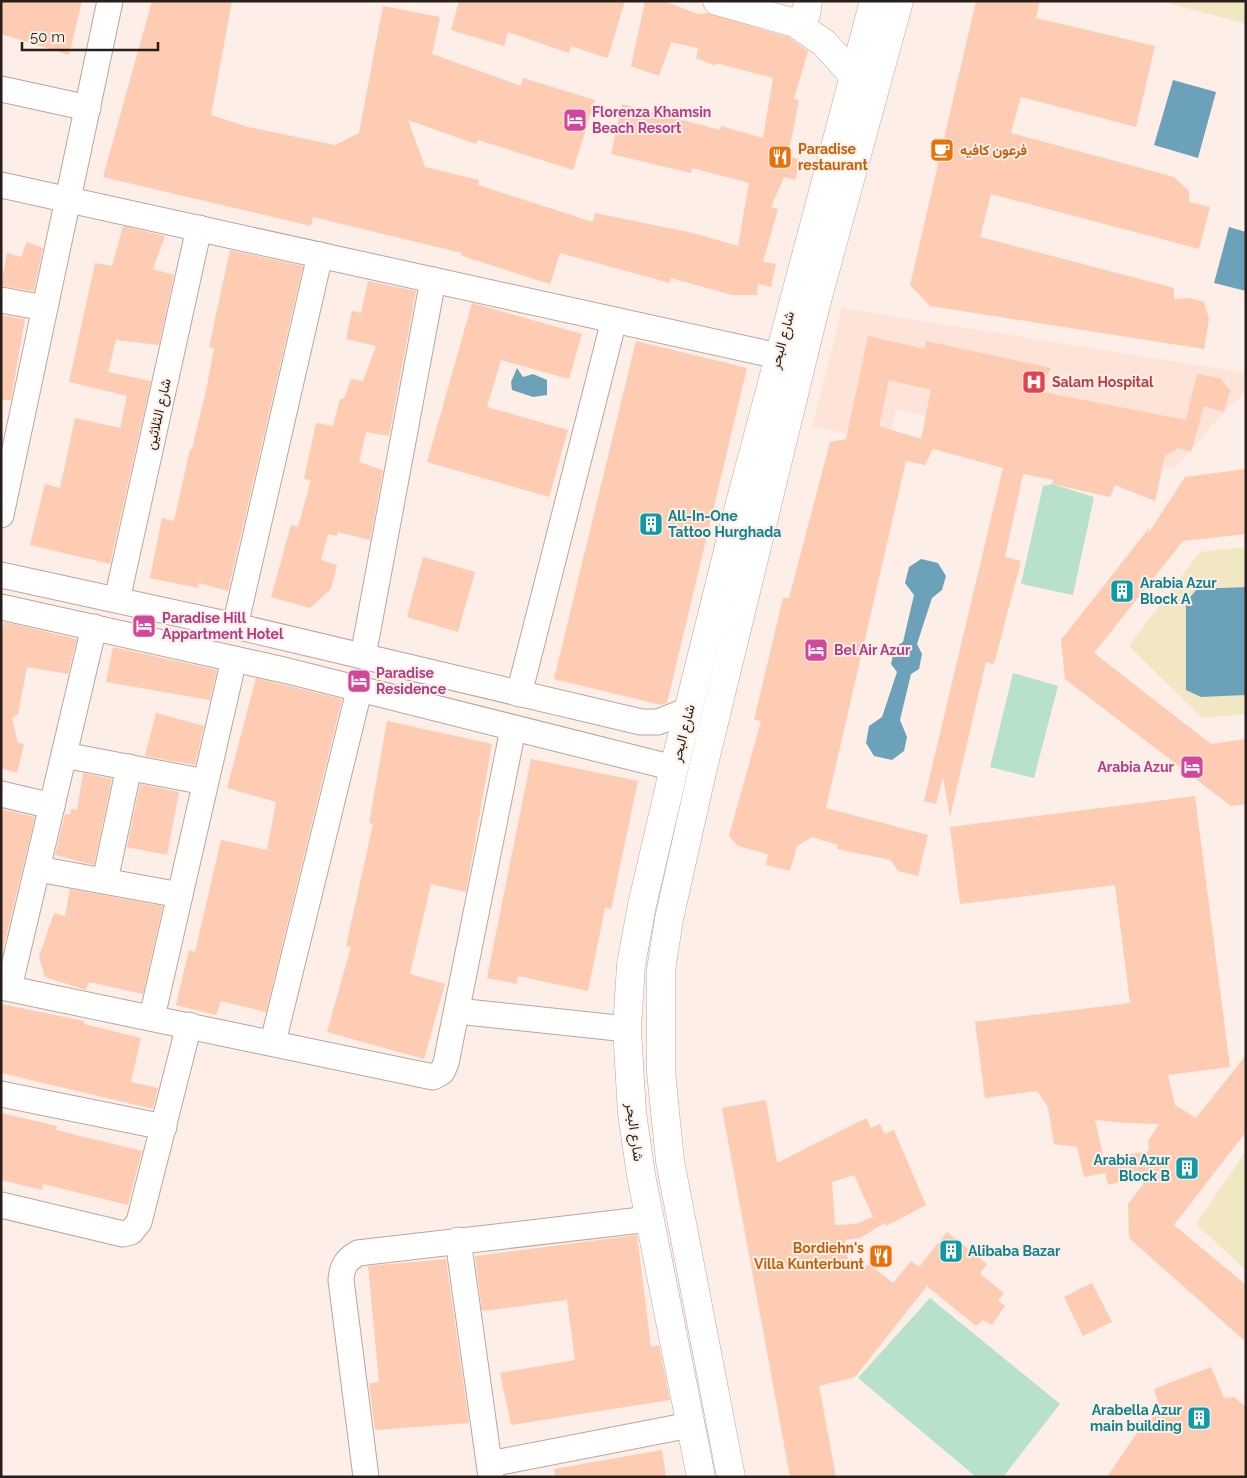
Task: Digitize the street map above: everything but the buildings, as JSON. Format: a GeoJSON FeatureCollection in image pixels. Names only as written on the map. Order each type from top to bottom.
{"type":"FeatureCollection","features":[{"type":"Feature","properties":{"kind":"main road"},"geometry":{"type":"LineString","coordinates":[[717,1],[802,12],[824,43],[854,76]]}},
{"type":"Feature","properties":{"kind":"main road","name":"شارع البحر"},"geometry":{"type":"LineString","coordinates":[[701,1477],[650,1219],[632,1113],[627,1029],[634,950],[688,710],[778,356],[874,1]]}},
{"type":"Feature","properties":{"kind":"main road","name":"شارع البحر"},"geometry":{"type":"LineString","coordinates":[[731,1477],[670,1162],[664,1116],[661,1072],[660,992],[663,953],[702,772],[816,304],[899,1]]}},
{"type":"Feature","properties":{"kind":"main road"},"geometry":{"type":"LineString","coordinates":[[672,1330],[702,1324]]}},
{"type":"Feature","properties":{"kind":"main road"},"geometry":{"type":"LineString","coordinates":[[682,1384],[711,1375]]}},
{"type":"Feature","properties":{"kind":"street"},"geometry":{"type":"LineString","coordinates":[[1,515],[11,418],[45,308],[110,1]]}},
{"type":"Feature","properties":{"kind":"street"},"geometry":{"type":"LineString","coordinates":[[1,89],[88,108]]}},
{"type":"Feature","properties":{"kind":"street"},"geometry":{"type":"LineString","coordinates":[[1,185],[778,356]]}},
{"type":"Feature","properties":{"kind":"street","name":"شارع الثلاثين"},"geometry":{"type":"LineString","coordinates":[[117,600],[199,228]]}},
{"type":"Feature","properties":{"kind":"street"},"geometry":{"type":"LineString","coordinates":[[235,626],[320,255]]}},
{"type":"Feature","properties":{"kind":"street"},"geometry":{"type":"LineString","coordinates":[[363,656],[433,280]]}},
{"type":"Feature","properties":{"kind":"street"},"geometry":{"type":"LineString","coordinates":[[1,300],[45,308]]}},
{"type":"Feature","properties":{"kind":"street"},"geometry":{"type":"LineString","coordinates":[[519,694],[614,320]]}},
{"type":"Feature","properties":{"kind":"street"},"geometry":{"type":"LineString","coordinates":[[1,575],[296,640],[641,722],[658,722],[673,718],[688,710]]}},
{"type":"Feature","properties":{"kind":"street"},"geometry":{"type":"LineString","coordinates":[[1,607],[288,671],[359,691],[674,768]]}},
{"type":"Feature","properties":{"kind":"street"},"geometry":{"type":"LineString","coordinates":[[94,627],[38,869],[5,987],[433,1077],[445,1068],[513,729]]}},
{"type":"Feature","properties":{"kind":"street"},"geometry":{"type":"LineString","coordinates":[[288,671],[296,640]]}},
{"type":"Feature","properties":{"kind":"street"},"geometry":{"type":"LineString","coordinates":[[152,1017],[234,659]]}},
{"type":"Feature","properties":{"kind":"street"},"geometry":{"type":"LineString","coordinates":[[273,1042],[359,691]]}},
{"type":"Feature","properties":{"kind":"street"},"geometry":{"type":"LineString","coordinates":[[611,753],[618,735],[614,716]]}},
{"type":"Feature","properties":{"kind":"street"},"geometry":{"type":"LineString","coordinates":[[64,755],[206,782]]}},
{"type":"Feature","properties":{"kind":"street"},"geometry":{"type":"LineString","coordinates":[[105,881],[129,767]]}},
{"type":"Feature","properties":{"kind":"street"},"geometry":{"type":"LineString","coordinates":[[1,794],[52,806]]}},
{"type":"Feature","properties":{"kind":"street"},"geometry":{"type":"LineString","coordinates":[[38,869],[180,895]]}},
{"type":"Feature","properties":{"kind":"street"},"geometry":{"type":"LineString","coordinates":[[457,1011],[627,1029]]}},
{"type":"Feature","properties":{"kind":"street"},"geometry":{"type":"LineString","coordinates":[[1,1205],[123,1234],[130,1232],[139,1222],[189,1025]]}},
{"type":"Feature","properties":{"kind":"street"},"geometry":{"type":"LineString","coordinates":[[1,1094],[164,1128]]}},
{"type":"Feature","properties":{"kind":"street"},"geometry":{"type":"LineString","coordinates":[[366,1477],[341,1280],[344,1263],[358,1253],[650,1219]]}},
{"type":"Feature","properties":{"kind":"street"},"geometry":{"type":"LineString","coordinates":[[458,1240],[490,1471],[690,1425]]}},
{"type":"Feature","properties":{"kind":"shaded area","name":"Salam Hospital"},"geometry":{"type":"Polygon","coordinates":[[[842,308],[1246,373],[1246,391],[1224,412],[1174,469],[897,409],[887,441],[812,426],[842,308]]]}},
{"type":"Feature","properties":{"kind":"green space"},"geometry":{"type":"Polygon","coordinates":[[[1052,484],[1094,497],[1073,595],[1021,584],[1043,486],[1052,484]]]}},
{"type":"Feature","properties":{"kind":"green space"},"geometry":{"type":"Polygon","coordinates":[[[1013,673],[1058,686],[1034,778],[990,767],[1013,673]]]}},
{"type":"Feature","properties":{"kind":"green space"},"geometry":{"type":"Polygon","coordinates":[[[930,1298],[1060,1404],[1003,1477],[976,1477],[858,1378],[930,1298]]]}},
{"type":"Feature","properties":{"kind":"sand"},"geometry":{"type":"Polygon","coordinates":[[[1161,1],[1246,1],[1246,24],[1161,1]]]}},
{"type":"Feature","properties":{"kind":"sand"},"geometry":{"type":"Polygon","coordinates":[[[1246,547],[1246,587],[1197,589],[1186,602],[1186,690],[1201,697],[1246,695],[1246,714],[1202,718],[1129,646],[1200,552],[1246,547]]]}},
{"type":"Feature","properties":{"kind":"sand"},"geometry":{"type":"Polygon","coordinates":[[[1246,1151],[1246,1270],[1196,1224],[1246,1151]]]}},
{"type":"Feature","properties":{"kind":"water"},"geometry":{"type":"Polygon","coordinates":[[[1173,80],[1216,92],[1198,158],[1154,145],[1173,80]]]}},
{"type":"Feature","properties":{"kind":"water"},"geometry":{"type":"Polygon","coordinates":[[[1229,227],[1246,232],[1246,291],[1214,283],[1229,227]]]}},
{"type":"Feature","properties":{"kind":"water"},"geometry":{"type":"Polygon","coordinates":[[[517,368],[523,377],[533,374],[547,380],[547,395],[533,397],[512,390],[511,382],[517,368]]]}},
{"type":"Feature","properties":{"kind":"water"},"geometry":{"type":"Polygon","coordinates":[[[921,559],[938,563],[946,576],[942,590],[932,598],[917,644],[922,654],[919,669],[911,674],[900,720],[907,737],[904,751],[892,760],[874,756],[866,743],[869,726],[882,717],[897,672],[891,664],[895,647],[903,642],[914,595],[905,583],[909,567],[921,559]]]}},
{"type":"Feature","properties":{"kind":"water"},"geometry":{"type":"Polygon","coordinates":[[[1246,587],[1246,695],[1201,697],[1186,690],[1186,602],[1197,589],[1246,587]]]}},
{"type":"Feature","properties":{"kind":"place","name":"Florenza Khamsin Beach Resort"},"geometry":{"type":"Point","coordinates":[575,120]}},
{"type":"Feature","properties":{"kind":"place","name":"فرعون كافيه"},"geometry":{"type":"Point","coordinates":[942,150]}},
{"type":"Feature","properties":{"kind":"place","name":"Paradise restaurant"},"geometry":{"type":"Point","coordinates":[780,157]}},
{"type":"Feature","properties":{"kind":"place","name":"Salam Hospital"},"geometry":{"type":"Point","coordinates":[1034,382]}},
{"type":"Feature","properties":{"kind":"place","name":"All-In-One Tattoo Hurghada"},"geometry":{"type":"Point","coordinates":[651,524]}},
{"type":"Feature","properties":{"kind":"place","name":"Arabia Azur Block A"},"geometry":{"type":"Point","coordinates":[1122,591]}},
{"type":"Feature","properties":{"kind":"place","name":"Paradise Hill Appartment Hotel"},"geometry":{"type":"Point","coordinates":[144,626]}},
{"type":"Feature","properties":{"kind":"place","name":"Bel Air Azur"},"geometry":{"type":"Point","coordinates":[816,650]}},
{"type":"Feature","properties":{"kind":"place","name":"Paradise Residence"},"geometry":{"type":"Point","coordinates":[359,681]}},
{"type":"Feature","properties":{"kind":"place","name":"Arabia Azur"},"geometry":{"type":"Point","coordinates":[1192,767]}},
{"type":"Feature","properties":{"kind":"place","name":"Arabia Azur Block B"},"geometry":{"type":"Point","coordinates":[1187,1168]}},
{"type":"Feature","properties":{"kind":"place","name":"Alibaba Bazar"},"geometry":{"type":"Point","coordinates":[951,1251]}},
{"type":"Feature","properties":{"kind":"place","name":"Bordiehn's Villa Kunterbunt"},"geometry":{"type":"Point","coordinates":[881,1256]}},
{"type":"Feature","properties":{"kind":"place","name":"Arabella Azur main building"},"geometry":{"type":"Point","coordinates":[1199,1418]}}]}
